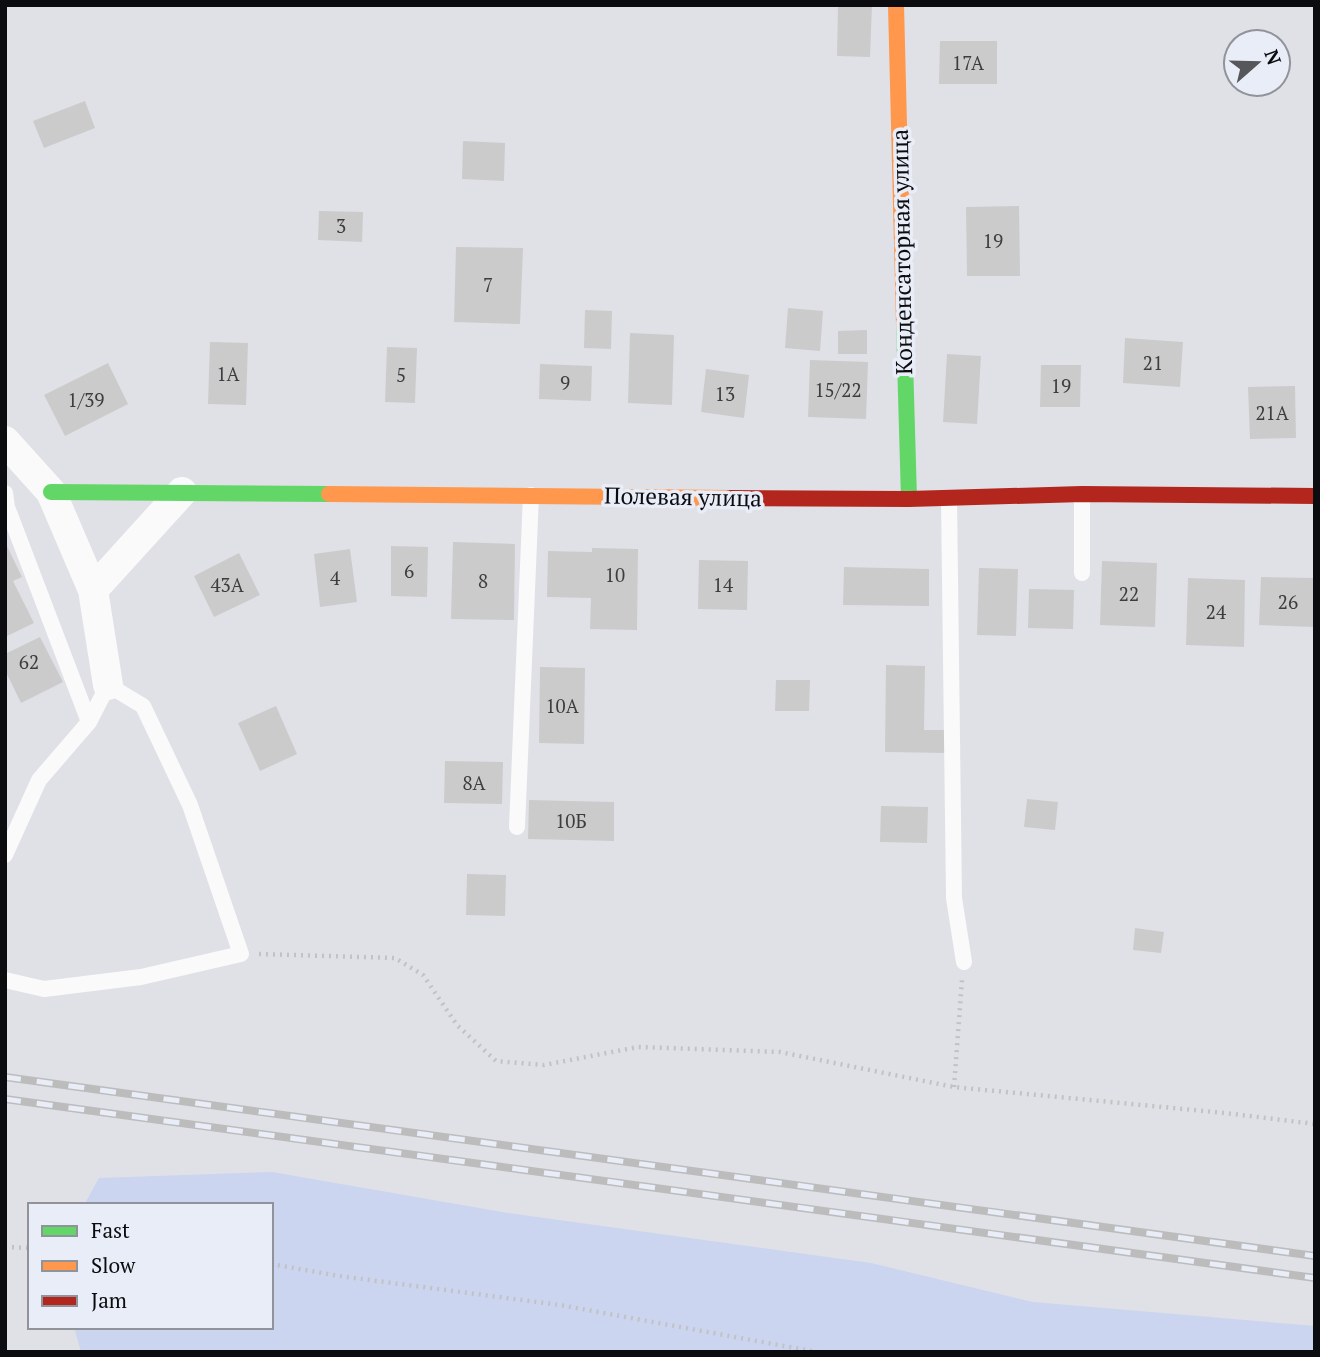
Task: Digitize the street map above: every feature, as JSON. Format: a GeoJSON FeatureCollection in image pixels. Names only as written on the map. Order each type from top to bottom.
{"type":"FeatureCollection","features":[{"type":"Feature","properties":{"kind":"street","name":"Конденсаторная улица"},"geometry":{"type":"LineString","coordinates":[[896,5],[908,499]]}},
{"type":"Feature","properties":{"kind":"street"},"geometry":{"type":"LineString","coordinates":[[5,441],[51,492],[93,590],[108,685]]}},
{"type":"Feature","properties":{"kind":"street","name":"Полевая улица"},"geometry":{"type":"LineString","coordinates":[[51,492],[908,499],[1082,494],[1315,496]]}},
{"type":"Feature","properties":{"kind":"street"},"geometry":{"type":"LineString","coordinates":[[93,590],[182,492]]}},
{"type":"Feature","properties":{"kind":"lane"},"geometry":{"type":"LineString","coordinates":[[5,493],[7,507],[89,722]]}},
{"type":"Feature","properties":{"kind":"lane"},"geometry":{"type":"LineString","coordinates":[[1082,494],[1082,573]]}},
{"type":"Feature","properties":{"kind":"lane"},"geometry":{"type":"LineString","coordinates":[[517,827],[531,495]]}},
{"type":"Feature","properties":{"kind":"lane"},"geometry":{"type":"LineString","coordinates":[[949,498],[954,898],[964,962]]}},
{"type":"Feature","properties":{"kind":"lane"},"geometry":{"type":"LineString","coordinates":[[5,855],[39,780],[89,722],[108,685],[143,706],[190,805],[241,954],[141,977],[44,989],[5,981]]}},
{"type":"Feature","properties":{"kind":"path"},"geometry":{"type":"LineString","coordinates":[[241,954],[395,958],[423,975],[457,1025],[496,1061],[544,1065],[638,1047],[780,1052],[954,1087],[1315,1124]]}},
{"type":"Feature","properties":{"kind":"path"},"geometry":{"type":"LineString","coordinates":[[954,1087],[964,962]]}},
{"type":"Feature","properties":{"kind":"path"},"geometry":{"type":"LineString","coordinates":[[5,1247],[28,1248]]}},
{"type":"Feature","properties":{"kind":"path"},"geometry":{"type":"LineString","coordinates":[[273,1264],[339,1276],[560,1305],[817,1352]]}},
{"type":"Feature","properties":{"kind":"shaded area"},"geometry":{"type":"Polygon","coordinates":[[[272,1172],[508,1213],[871,1263],[1033,1302],[1315,1326],[1315,1352],[81,1352],[75,1329],[273,1329],[273,1203],[85,1203],[99,1178],[272,1172]]]}},
{"type":"Feature","properties":{"kind":"building"},"geometry":{"type":"Polygon","coordinates":[[[838,5],[872,5],[870,57],[837,56],[838,5]]]}},
{"type":"Feature","properties":{"kind":"building"},"geometry":{"type":"Polygon","coordinates":[[[940,41],[997,41],[997,84],[939,84],[940,41]]]}},
{"type":"Feature","properties":{"kind":"building"},"geometry":{"type":"Polygon","coordinates":[[[85,101],[95,128],[44,148],[33,121],[85,101]]]}},
{"type":"Feature","properties":{"kind":"building"},"geometry":{"type":"Polygon","coordinates":[[[463,141],[505,143],[504,181],[462,179],[463,141]]]}},
{"type":"Feature","properties":{"kind":"building"},"geometry":{"type":"Polygon","coordinates":[[[1019,206],[1020,276],[967,276],[966,207],[1019,206]]]}},
{"type":"Feature","properties":{"kind":"building"},"geometry":{"type":"Polygon","coordinates":[[[319,211],[363,212],[362,242],[318,240],[319,211]]]}},
{"type":"Feature","properties":{"kind":"building"},"geometry":{"type":"Polygon","coordinates":[[[456,247],[523,248],[520,324],[454,322],[456,247]]]}},
{"type":"Feature","properties":{"kind":"building"},"geometry":{"type":"Polygon","coordinates":[[[788,308],[823,311],[820,351],[785,348],[788,308]]]}},
{"type":"Feature","properties":{"kind":"building"},"geometry":{"type":"Polygon","coordinates":[[[585,310],[612,311],[611,349],[584,348],[585,310]]]}},
{"type":"Feature","properties":{"kind":"building"},"geometry":{"type":"Polygon","coordinates":[[[867,330],[867,354],[838,354],[838,331],[867,330]]]}},
{"type":"Feature","properties":{"kind":"building"},"geometry":{"type":"Polygon","coordinates":[[[630,333],[674,335],[672,405],[628,403],[630,333]]]}},
{"type":"Feature","properties":{"kind":"building"},"geometry":{"type":"Polygon","coordinates":[[[1125,338],[1183,342],[1180,387],[1123,383],[1125,338]]]}},
{"type":"Feature","properties":{"kind":"building"},"geometry":{"type":"Polygon","coordinates":[[[210,342],[248,343],[246,405],[208,404],[210,342]]]}},
{"type":"Feature","properties":{"kind":"building"},"geometry":{"type":"Polygon","coordinates":[[[387,347],[417,348],[415,403],[385,402],[387,347]]]}},
{"type":"Feature","properties":{"kind":"building"},"geometry":{"type":"Polygon","coordinates":[[[947,354],[981,356],[977,424],[943,422],[947,354]]]}},
{"type":"Feature","properties":{"kind":"building"},"geometry":{"type":"Polygon","coordinates":[[[810,360],[868,362],[866,419],[808,417],[810,360]]]}},
{"type":"Feature","properties":{"kind":"building"},"geometry":{"type":"Polygon","coordinates":[[[108,363],[128,404],[65,436],[44,395],[108,363]]]}},
{"type":"Feature","properties":{"kind":"building"},"geometry":{"type":"Polygon","coordinates":[[[540,364],[592,366],[591,401],[539,399],[540,364]]]}},
{"type":"Feature","properties":{"kind":"building"},"geometry":{"type":"Polygon","coordinates":[[[1041,365],[1081,365],[1080,407],[1040,407],[1041,365]]]}},
{"type":"Feature","properties":{"kind":"building"},"geometry":{"type":"Polygon","coordinates":[[[706,369],[749,375],[744,418],[701,412],[706,369]]]}},
{"type":"Feature","properties":{"kind":"building"},"geometry":{"type":"Polygon","coordinates":[[[1295,386],[1296,438],[1250,439],[1248,387],[1295,386]]]}},
{"type":"Feature","properties":{"kind":"building"},"geometry":{"type":"Polygon","coordinates":[[[5,542],[22,577],[13,581],[34,623],[5,637],[5,542]]]}},
{"type":"Feature","properties":{"kind":"building"},"geometry":{"type":"Polygon","coordinates":[[[453,542],[515,544],[514,620],[451,619],[453,542]]]}},
{"type":"Feature","properties":{"kind":"building"},"geometry":{"type":"Polygon","coordinates":[[[391,546],[428,547],[427,597],[391,596],[391,546]]]}},
{"type":"Feature","properties":{"kind":"building"},"geometry":{"type":"Polygon","coordinates":[[[592,548],[638,549],[637,630],[590,629],[591,598],[547,597],[548,551],[592,552],[592,548]]]}},
{"type":"Feature","properties":{"kind":"building"},"geometry":{"type":"Polygon","coordinates":[[[350,549],[357,602],[320,607],[314,554],[350,549]]]}},
{"type":"Feature","properties":{"kind":"building"},"geometry":{"type":"Polygon","coordinates":[[[239,553],[260,595],[214,617],[194,576],[239,553]]]}},
{"type":"Feature","properties":{"kind":"building"},"geometry":{"type":"Polygon","coordinates":[[[699,560],[748,561],[747,610],[698,609],[699,560]]]}},
{"type":"Feature","properties":{"kind":"building"},"geometry":{"type":"Polygon","coordinates":[[[1102,561],[1157,563],[1155,627],[1100,625],[1102,561]]]}},
{"type":"Feature","properties":{"kind":"building"},"geometry":{"type":"Polygon","coordinates":[[[844,567],[929,569],[929,606],[843,605],[844,567]]]}},
{"type":"Feature","properties":{"kind":"building"},"geometry":{"type":"Polygon","coordinates":[[[979,568],[1018,569],[1016,636],[977,635],[979,568]]]}},
{"type":"Feature","properties":{"kind":"building"},"geometry":{"type":"Polygon","coordinates":[[[1261,577],[1315,578],[1315,627],[1259,625],[1261,577]]]}},
{"type":"Feature","properties":{"kind":"building"},"geometry":{"type":"Polygon","coordinates":[[[1188,578],[1245,580],[1244,647],[1186,645],[1188,578]]]}},
{"type":"Feature","properties":{"kind":"building"},"geometry":{"type":"Polygon","coordinates":[[[1029,589],[1074,590],[1073,629],[1028,628],[1029,589]]]}},
{"type":"Feature","properties":{"kind":"building"},"geometry":{"type":"Polygon","coordinates":[[[40,637],[63,682],[21,703],[5,670],[5,654],[40,637]]]}},
{"type":"Feature","properties":{"kind":"building"},"geometry":{"type":"Polygon","coordinates":[[[886,665],[925,666],[924,730],[947,730],[947,753],[885,752],[886,665]]]}},
{"type":"Feature","properties":{"kind":"building"},"geometry":{"type":"Polygon","coordinates":[[[540,667],[585,668],[584,744],[539,743],[540,667]]]}},
{"type":"Feature","properties":{"kind":"building"},"geometry":{"type":"Polygon","coordinates":[[[776,680],[810,680],[809,711],[775,711],[776,680]]]}},
{"type":"Feature","properties":{"kind":"building"},"geometry":{"type":"Polygon","coordinates":[[[276,706],[297,754],[260,771],[238,723],[276,706]]]}},
{"type":"Feature","properties":{"kind":"building"},"geometry":{"type":"Polygon","coordinates":[[[445,761],[503,762],[502,804],[444,803],[445,761]]]}},
{"type":"Feature","properties":{"kind":"building"},"geometry":{"type":"Polygon","coordinates":[[[1027,799],[1058,802],[1055,830],[1024,827],[1027,799]]]}},
{"type":"Feature","properties":{"kind":"building"},"geometry":{"type":"Polygon","coordinates":[[[529,800],[614,802],[614,841],[528,839],[529,800]]]}},
{"type":"Feature","properties":{"kind":"building"},"geometry":{"type":"Polygon","coordinates":[[[881,806],[928,807],[927,843],[880,842],[881,806]]]}},
{"type":"Feature","properties":{"kind":"building"},"geometry":{"type":"Polygon","coordinates":[[[467,874],[506,875],[505,916],[466,915],[467,874]]]}},
{"type":"Feature","properties":{"kind":"building"},"geometry":{"type":"Polygon","coordinates":[[[1135,928],[1164,932],[1161,953],[1133,950],[1135,928]]]}},
{"type":"Feature","properties":{"kind":"railway"},"geometry":{"type":"LineString","coordinates":[[5,1077],[1315,1256]]}},
{"type":"Feature","properties":{"kind":"railway"},"geometry":{"type":"LineString","coordinates":[[5,1099],[1315,1278]]}},
{"type":"Feature","properties":{"kind":"traffic: fast"},"geometry":{"type":"LineString","coordinates":[[904,325],[909,499]]}},
{"type":"Feature","properties":{"kind":"traffic: fast"},"geometry":{"type":"LineString","coordinates":[[51,492],[329,494]]}},
{"type":"Feature","properties":{"kind":"traffic: slow"},"geometry":{"type":"LineString","coordinates":[[896,5],[904,325]]}},
{"type":"Feature","properties":{"kind":"traffic: slow"},"geometry":{"type":"LineString","coordinates":[[329,494],[730,498]]}},
{"type":"Feature","properties":{"kind":"traffic: jam"},"geometry":{"type":"LineString","coordinates":[[730,498],[909,499],[1082,494],[1315,496]]}}]}
